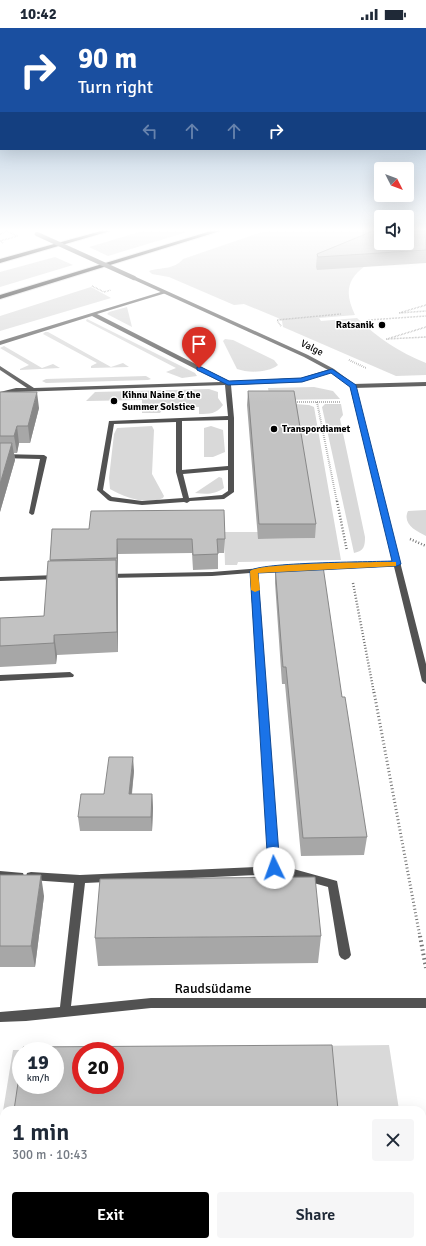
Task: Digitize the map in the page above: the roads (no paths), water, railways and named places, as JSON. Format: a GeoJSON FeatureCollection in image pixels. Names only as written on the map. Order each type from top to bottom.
{"type":"FeatureCollection","features":[{"type":"Feature","properties":{"kind":"main road"},"geometry":{"type":"LineString","coordinates":[[0,297],[30,288]]}},
{"type":"Feature","properties":{"kind":"street","name":"Valge"},"geometry":{"type":"LineString","coordinates":[[155,288],[306,356],[332,370],[353,386]]}},
{"type":"Feature","properties":{"kind":"street"},"geometry":{"type":"LineString","coordinates":[[0,343],[164,292]]}},
{"type":"Feature","properties":{"kind":"street"},"geometry":{"type":"LineString","coordinates":[[92,314],[228,383]]}},
{"type":"Feature","properties":{"kind":"street"},"geometry":{"type":"LineString","coordinates":[[0,368],[34,390]]}},
{"type":"Feature","properties":{"kind":"street"},"geometry":{"type":"LineString","coordinates":[[0,394],[16,390],[302,380],[332,370]]}},
{"type":"Feature","properties":{"kind":"street"},"geometry":{"type":"LineString","coordinates":[[228,383],[231,418],[232,468],[231,492],[224,498],[142,503],[110,499],[100,490],[111,422],[231,418]]}},
{"type":"Feature","properties":{"kind":"street"},"geometry":{"type":"LineString","coordinates":[[426,384],[353,386],[426,681]]}},
{"type":"Feature","properties":{"kind":"street"},"geometry":{"type":"LineString","coordinates":[[179,420],[178,472],[187,500]]}},
{"type":"Feature","properties":{"kind":"street"},"geometry":{"type":"LineString","coordinates":[[0,456],[44,457],[32,513]]}},
{"type":"Feature","properties":{"kind":"street"},"geometry":{"type":"LineString","coordinates":[[178,472],[232,468]]}},
{"type":"Feature","properties":{"kind":"street"},"geometry":{"type":"LineString","coordinates":[[306,568],[397,564]]}},
{"type":"Feature","properties":{"kind":"street"},"geometry":{"type":"LineString","coordinates":[[101,576],[254,571],[292,568]]}},
{"type":"Feature","properties":{"kind":"street"},"geometry":{"type":"LineString","coordinates":[[254,571],[274,868]]}},
{"type":"Feature","properties":{"kind":"street"},"geometry":{"type":"LineString","coordinates":[[0,579],[62,577]]}},
{"type":"Feature","properties":{"kind":"street"},"geometry":{"type":"LineString","coordinates":[[0,678],[70,675]]}},
{"type":"Feature","properties":{"kind":"street"},"geometry":{"type":"LineString","coordinates":[[0,874],[80,880],[256,871],[274,868],[333,884],[345,955]]}},
{"type":"Feature","properties":{"kind":"street"},"geometry":{"type":"LineString","coordinates":[[65,1012],[80,880]]}},
{"type":"Feature","properties":{"kind":"street","name":"Raudsüdame"},"geometry":{"type":"LineString","coordinates":[[0,1017],[151,1003],[426,1003]]}},
{"type":"Feature","properties":{"kind":"place","name":"Ratsanik"},"geometry":{"type":"Point","coordinates":[382,325]}},
{"type":"Feature","properties":{"kind":"place","name":"Kihnu Naine & the Summer Solstice"},"geometry":{"type":"Point","coordinates":[114,401]}},
{"type":"Feature","properties":{"kind":"place","name":"Transpordiamet"},"geometry":{"type":"Point","coordinates":[274,429]}}]}
